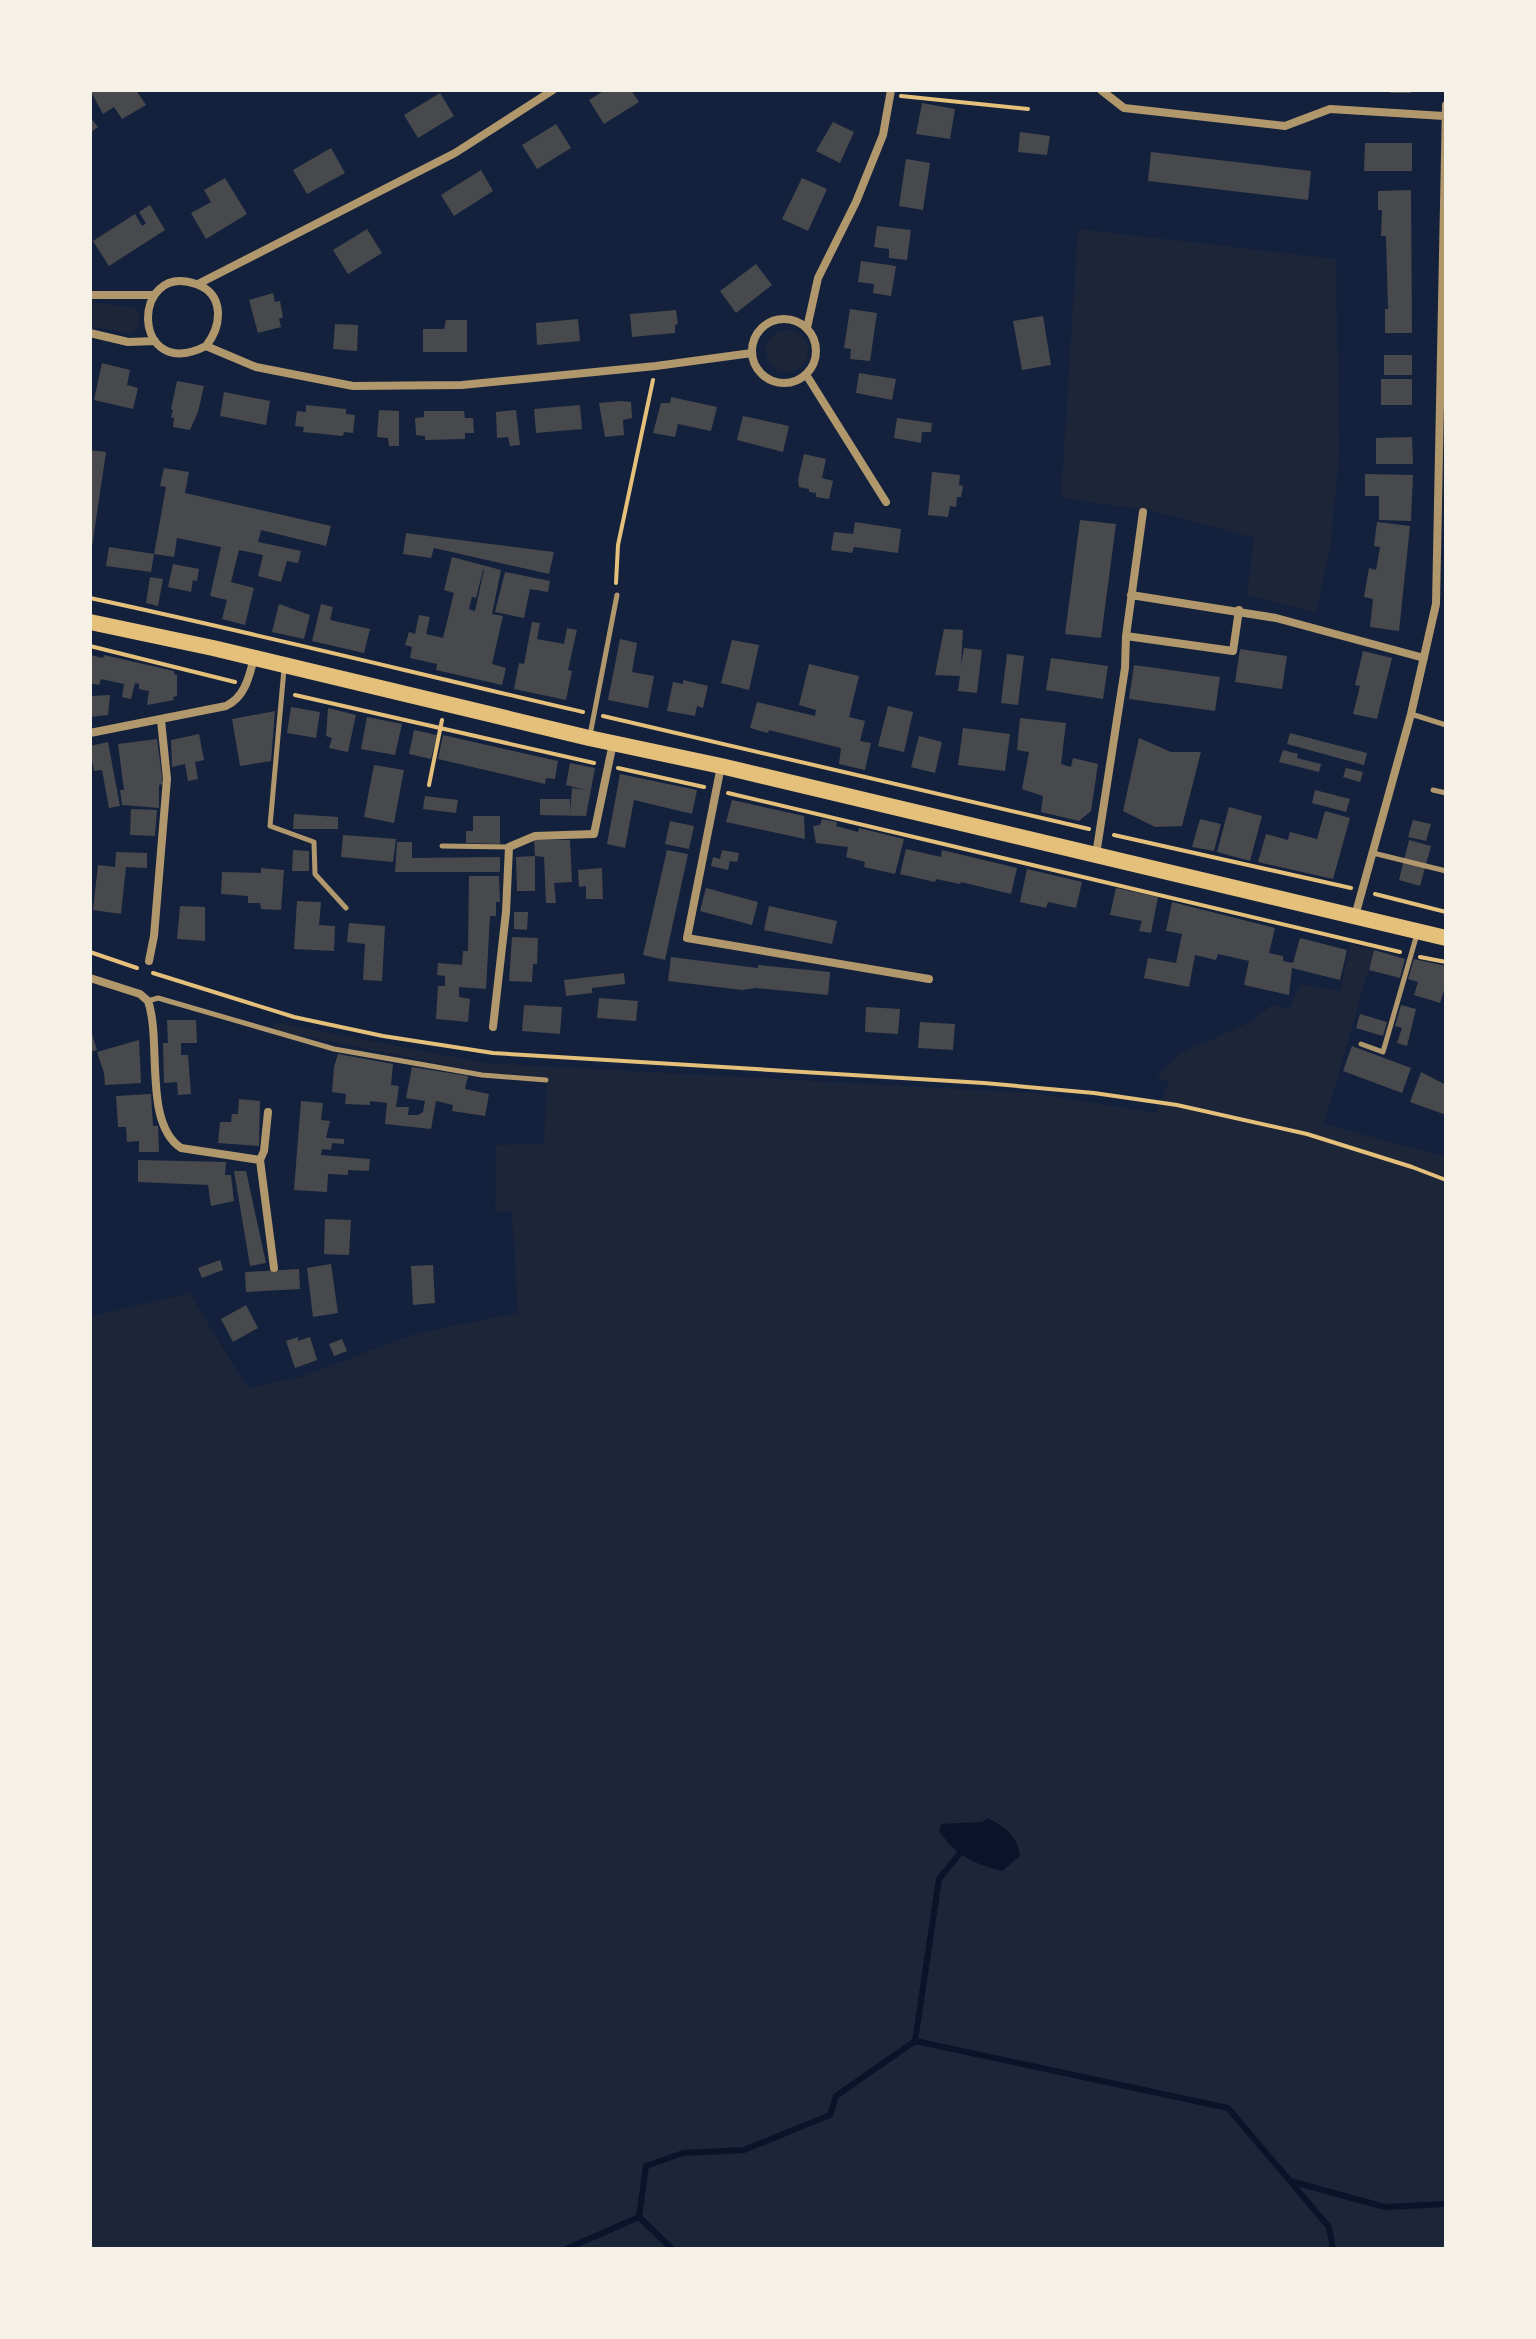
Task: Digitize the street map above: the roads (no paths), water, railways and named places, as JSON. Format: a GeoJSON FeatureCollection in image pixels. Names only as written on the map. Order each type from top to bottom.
{"type":"FeatureCollection","features":[{"type":"Feature","properties":{"kind":"main road"},"geometry":{"type":"LineString","coordinates":[[90,622],[721,766],[1446,938]]}},
{"type":"Feature","properties":{"kind":"street"},"geometry":{"type":"LineString","coordinates":[[198,284],[455,153],[553,90]]}},
{"type":"Feature","properties":{"kind":"street"},"geometry":{"type":"LineString","coordinates":[[1101,90],[1124,108],[1285,126],[1330,109],[1444,116]]}},
{"type":"Feature","properties":{"kind":"street"},"geometry":{"type":"LineString","coordinates":[[807,328],[818,278],[856,202],[883,135],[891,92]]}},
{"type":"Feature","properties":{"kind":"street"},"geometry":{"type":"LineString","coordinates":[[1355,916],[1411,714],[1436,604],[1446,105]]}},
{"type":"Feature","properties":{"kind":"street"},"geometry":{"type":"LineString","coordinates":[[185,281],[198,284],[213,297],[219,319],[214,336],[206,346],[193,353],[180,354],[164,349],[148,329],[146,317],[154,295],[173,283],[185,281]]}},
{"type":"Feature","properties":{"kind":"street"},"geometry":{"type":"LineString","coordinates":[[90,295],[154,295]]}},
{"type":"Feature","properties":{"kind":"street"},"geometry":{"type":"LineString","coordinates":[[787,319],[807,328],[815,339],[817,352],[807,376],[784,384],[772,382],[762,375],[752,353],[758,332],[776,320],[787,319]]}},
{"type":"Feature","properties":{"kind":"street"},"geometry":{"type":"LineString","coordinates":[[90,333],[128,342],[155,341]]}},
{"type":"Feature","properties":{"kind":"street"},"geometry":{"type":"LineString","coordinates":[[206,346],[256,367],[353,386],[462,385],[752,353]]}},
{"type":"Feature","properties":{"kind":"street"},"geometry":{"type":"LineString","coordinates":[[807,376],[886,502]]}},
{"type":"Feature","properties":{"kind":"street"},"geometry":{"type":"LineString","coordinates":[[1096,855],[1125,668],[1126,636],[1143,512]]}},
{"type":"Feature","properties":{"kind":"street"},"geometry":{"type":"LineString","coordinates":[[1131,595],[1239,610],[1424,658]]}},
{"type":"Feature","properties":{"kind":"street"},"geometry":{"type":"LineString","coordinates":[[1126,636],[1233,651],[1239,610]]}},
{"type":"Feature","properties":{"kind":"street"},"geometry":{"type":"LineString","coordinates":[[90,733],[235,702],[246,684],[254,658]]}},
{"type":"Feature","properties":{"kind":"street"},"geometry":{"type":"LineString","coordinates":[[149,961],[154,936],[167,779],[161,720]]}},
{"type":"Feature","properties":{"kind":"street"},"geometry":{"type":"LineString","coordinates":[[493,1027],[506,912],[509,847],[535,836],[594,834],[613,743]]}},
{"type":"Feature","properties":{"kind":"street"},"geometry":{"type":"LineString","coordinates":[[721,766],[687,938],[929,979]]}},
{"type":"Feature","properties":{"kind":"street"},"geometry":{"type":"LineString","coordinates":[[90,978],[140,994],[148,1001],[161,1119],[172,1142],[181,1148],[260,1160]]}},
{"type":"Feature","properties":{"kind":"street"},"geometry":{"type":"LineString","coordinates":[[268,1112],[264,1151],[260,1160],[274,1268]]}},
{"type":"Feature","properties":{"kind":"lane"},"geometry":{"type":"LineString","coordinates":[[589,738],[617,595]]}},
{"type":"Feature","properties":{"kind":"lane"},"geometry":{"type":"LineString","coordinates":[[285,666],[270,826],[314,842],[315,874],[346,908]]}},
{"type":"Feature","properties":{"kind":"lane"},"geometry":{"type":"LineString","coordinates":[[1411,714],[1446,725]]}},
{"type":"Feature","properties":{"kind":"lane"},"geometry":{"type":"LineString","coordinates":[[1433,790],[1446,793]]}},
{"type":"Feature","properties":{"kind":"lane"},"geometry":{"type":"LineString","coordinates":[[442,846],[509,847]]}},
{"type":"Feature","properties":{"kind":"lane"},"geometry":{"type":"LineString","coordinates":[[1372,853],[1446,871]]}},
{"type":"Feature","properties":{"kind":"lane"},"geometry":{"type":"LineString","coordinates":[[1361,1044],[1383,1052],[1417,931]]}},
{"type":"Feature","properties":{"kind":"lane"},"geometry":{"type":"LineString","coordinates":[[148,1001],[158,998],[334,1049],[482,1075],[546,1080]]}},
{"type":"Feature","properties":{"kind":"waterway"},"geometry":{"type":"LineString","coordinates":[[915,2041],[939,1879],[960,1853]]}},
{"type":"Feature","properties":{"kind":"waterway"},"geometry":{"type":"LineString","coordinates":[[566,2249],[639,2217],[646,2166],[683,2153],[744,2150],[830,2115],[836,2096],[915,2041],[1228,2108],[1329,2227],[1333,2249]]}},
{"type":"Feature","properties":{"kind":"waterway"},"geometry":{"type":"LineString","coordinates":[[1290,2181],[1385,2207],[1446,2204]]}},
{"type":"Feature","properties":{"kind":"waterway"},"geometry":{"type":"LineString","coordinates":[[639,2217],[672,2249]]}}]}
